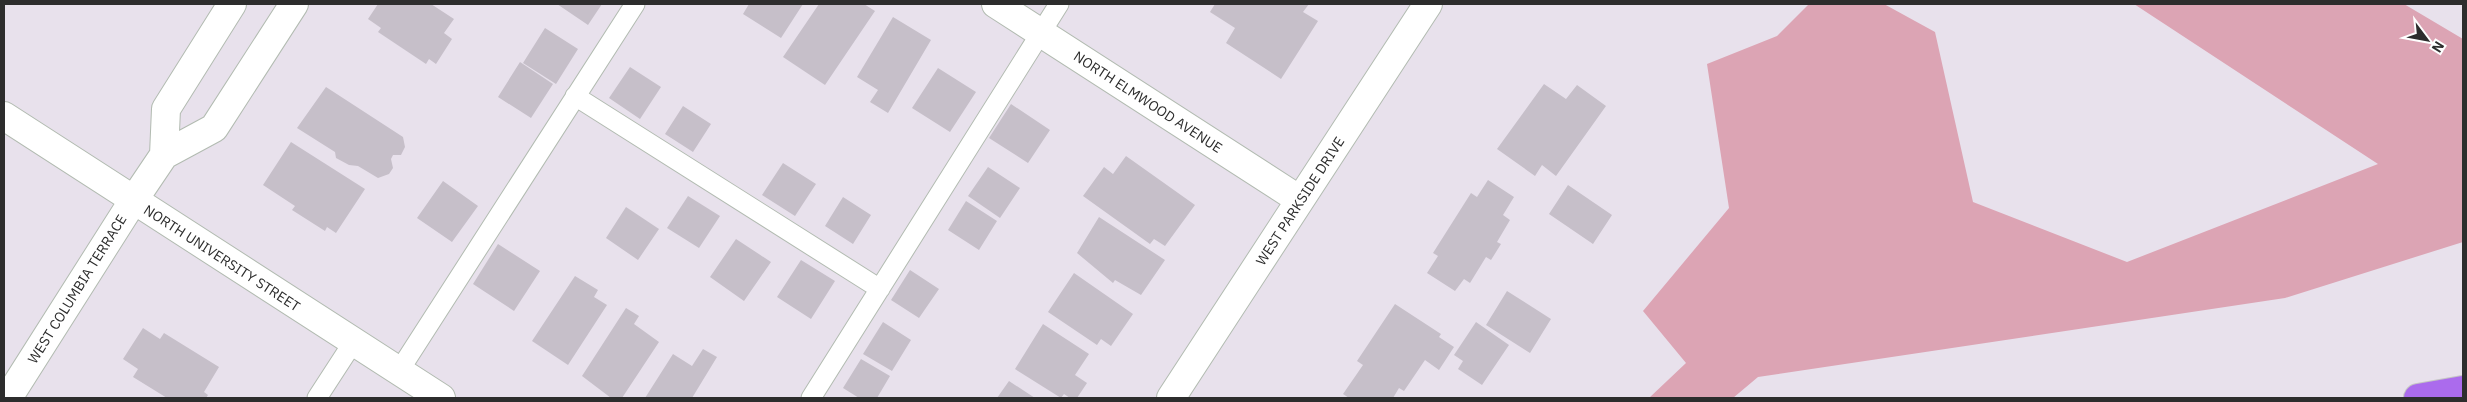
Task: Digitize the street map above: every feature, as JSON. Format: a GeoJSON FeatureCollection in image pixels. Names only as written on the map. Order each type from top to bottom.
{"type":"FeatureCollection","features":[{"type":"Feature","properties":{"kind":"highway"},"geometry":{"type":"LineString","coordinates":[[2418,398],[2463,390]]}},
{"type":"Feature","properties":{"kind":"street"},"geometry":{"type":"LineString","coordinates":[[164,155],[166,110],[232,4]]}},
{"type":"Feature","properties":{"kind":"street","name":"WEST COLUMBIA TERRACE"},"geometry":{"type":"LineString","coordinates":[[8,398],[164,155],[214,128],[294,4]]}},
{"type":"Feature","properties":{"kind":"street","name":"NORTH ELMWOOD AVENUE"},"geometry":{"type":"LineString","coordinates":[[996,4],[1300,200]]}},
{"type":"Feature","properties":{"kind":"street","name":"WEST PARKSIDE DRIVE"},"geometry":{"type":"LineString","coordinates":[[1171,398],[1428,4]]}},
{"type":"Feature","properties":{"kind":"street","name":"NORTH UNIVERSITY STREET"},"geometry":{"type":"LineString","coordinates":[[4,116],[441,398]]}},
{"type":"Feature","properties":{"kind":"lane"},"geometry":{"type":"LineString","coordinates":[[399,371],[635,4]]}},
{"type":"Feature","properties":{"kind":"lane"},"geometry":{"type":"LineString","coordinates":[[812,398],[1059,4]]}},
{"type":"Feature","properties":{"kind":"lane"},"geometry":{"type":"LineString","coordinates":[[575,96],[880,288]]}},
{"type":"Feature","properties":{"kind":"lane"},"geometry":{"type":"LineString","coordinates":[[317,398],[354,341]]}},
{"type":"Feature","properties":{"kind":"shaded area"},"geometry":{"type":"Polygon","coordinates":[[[1809,4],[1884,4],[1935,32],[1973,202],[2127,262],[2378,164],[2134,4],[2404,4],[2463,39],[2463,242],[2285,298],[1758,377],[1733,398],[1649,398],[1686,363],[1643,311],[1729,208],[1707,64],[1777,36],[1809,4]]]}},
{"type":"Feature","properties":{"kind":"building"},"geometry":{"type":"Polygon","coordinates":[[[378,4],[431,4],[454,19],[444,33],[452,39],[436,64],[429,59],[426,64],[378,32],[381,28],[368,19],[378,4]]]}},
{"type":"Feature","properties":{"kind":"building"},"geometry":{"type":"Polygon","coordinates":[[[557,4],[602,4],[588,25],[557,4]]]}},
{"type":"Feature","properties":{"kind":"building"},"geometry":{"type":"Polygon","coordinates":[[[749,4],[803,4],[781,38],[743,14],[749,4]]]}},
{"type":"Feature","properties":{"kind":"building"},"geometry":{"type":"Polygon","coordinates":[[[819,4],[864,4],[875,11],[825,85],[783,57],[819,4]]]}},
{"type":"Feature","properties":{"kind":"building"},"geometry":{"type":"Polygon","coordinates":[[[1215,4],[1309,4],[1303,12],[1318,21],[1281,79],[1226,43],[1235,28],[1210,12],[1215,4]]]}},
{"type":"Feature","properties":{"kind":"building"},"geometry":{"type":"Polygon","coordinates":[[[893,17],[931,40],[888,113],[870,102],[878,90],[857,77],[893,17]]]}},
{"type":"Feature","properties":{"kind":"building"},"geometry":{"type":"Polygon","coordinates":[[[545,28],[578,49],[556,84],[523,63],[545,28]]]}},
{"type":"Feature","properties":{"kind":"building"},"geometry":{"type":"Polygon","coordinates":[[[520,62],[553,84],[531,118],[498,97],[520,62]]]}},
{"type":"Feature","properties":{"kind":"building"},"geometry":{"type":"Polygon","coordinates":[[[630,67],[661,87],[640,119],[609,98],[630,67]]]}},
{"type":"Feature","properties":{"kind":"building"},"geometry":{"type":"Polygon","coordinates":[[[938,68],[976,92],[950,132],[912,108],[938,68]]]}},
{"type":"Feature","properties":{"kind":"building"},"geometry":{"type":"Polygon","coordinates":[[[1544,84],[1566,99],[1577,85],[1606,106],[1556,176],[1542,165],[1535,176],[1497,149],[1544,84]]]}},
{"type":"Feature","properties":{"kind":"building"},"geometry":{"type":"Polygon","coordinates":[[[326,87],[403,137],[405,147],[401,155],[393,155],[391,159],[393,168],[389,174],[378,178],[358,166],[349,165],[336,158],[335,152],[297,128],[326,87]]]}},
{"type":"Feature","properties":{"kind":"building"},"geometry":{"type":"Polygon","coordinates":[[[1011,104],[1050,130],[1028,163],[989,138],[1011,104]]]}},
{"type":"Feature","properties":{"kind":"building"},"geometry":{"type":"Polygon","coordinates":[[[683,106],[711,124],[693,152],[665,134],[683,106]]]}},
{"type":"Feature","properties":{"kind":"building"},"geometry":{"type":"Polygon","coordinates":[[[291,142],[365,189],[336,233],[327,227],[325,231],[292,210],[295,206],[263,185],[291,142]]]}},
{"type":"Feature","properties":{"kind":"building"},"geometry":{"type":"Polygon","coordinates":[[[1126,156],[1195,205],[1165,246],[1154,239],[1150,244],[1083,196],[1104,167],[1113,174],[1126,156]]]}},
{"type":"Feature","properties":{"kind":"building"},"geometry":{"type":"Polygon","coordinates":[[[783,163],[816,184],[795,216],[762,195],[783,163]]]}},
{"type":"Feature","properties":{"kind":"building"},"geometry":{"type":"Polygon","coordinates":[[[988,167],[1020,188],[1000,218],[968,196],[988,167]]]}},
{"type":"Feature","properties":{"kind":"building"},"geometry":{"type":"Polygon","coordinates":[[[1488,180],[1514,197],[1503,215],[1510,220],[1497,242],[1501,244],[1491,260],[1486,257],[1470,283],[1464,279],[1455,291],[1427,273],[1438,256],[1433,253],[1471,193],[1477,197],[1488,180]]]}},
{"type":"Feature","properties":{"kind":"building"},"geometry":{"type":"Polygon","coordinates":[[[443,181],[478,206],[452,242],[417,218],[443,181]]]}},
{"type":"Feature","properties":{"kind":"building"},"geometry":{"type":"Polygon","coordinates":[[[1568,185],[1612,215],[1593,244],[1549,214],[1568,185]]]}},
{"type":"Feature","properties":{"kind":"building"},"geometry":{"type":"Polygon","coordinates":[[[688,196],[720,216],[699,248],[667,228],[688,196]]]}},
{"type":"Feature","properties":{"kind":"building"},"geometry":{"type":"Polygon","coordinates":[[[843,197],[871,215],[853,244],[825,226],[843,197]]]}},
{"type":"Feature","properties":{"kind":"building"},"geometry":{"type":"Polygon","coordinates":[[[966,201],[997,221],[979,250],[948,230],[966,201]]]}},
{"type":"Feature","properties":{"kind":"building"},"geometry":{"type":"Polygon","coordinates":[[[626,207],[659,229],[638,260],[606,238],[626,207]]]}},
{"type":"Feature","properties":{"kind":"building"},"geometry":{"type":"Polygon","coordinates":[[[1099,217],[1165,260],[1141,295],[1115,280],[1113,283],[1077,253],[1099,217]]]}},
{"type":"Feature","properties":{"kind":"building"},"geometry":{"type":"Polygon","coordinates":[[[736,239],[771,262],[744,301],[710,277],[736,239]]]}},
{"type":"Feature","properties":{"kind":"building"},"geometry":{"type":"Polygon","coordinates":[[[498,244],[540,271],[514,311],[473,284],[498,244]]]}},
{"type":"Feature","properties":{"kind":"building"},"geometry":{"type":"Polygon","coordinates":[[[801,260],[835,281],[811,319],[777,297],[801,260]]]}},
{"type":"Feature","properties":{"kind":"building"},"geometry":{"type":"Polygon","coordinates":[[[910,270],[939,289],[919,318],[891,300],[910,270]]]}},
{"type":"Feature","properties":{"kind":"building"},"geometry":{"type":"Polygon","coordinates":[[[1074,273],[1133,314],[1111,346],[1101,339],[1097,345],[1048,312],[1074,273]]]}},
{"type":"Feature","properties":{"kind":"building"},"geometry":{"type":"Polygon","coordinates":[[[575,276],[598,290],[594,297],[607,305],[568,365],[532,341],[575,276]]]}},
{"type":"Feature","properties":{"kind":"building"},"geometry":{"type":"Polygon","coordinates":[[[1507,291],[1551,319],[1530,353],[1486,325],[1507,291]]]}},
{"type":"Feature","properties":{"kind":"building"},"geometry":{"type":"Polygon","coordinates":[[[1395,304],[1441,334],[1439,337],[1454,347],[1439,370],[1425,360],[1404,391],[1399,388],[1393,398],[1349,398],[1343,394],[1363,365],[1357,361],[1395,304]]]}},
{"type":"Feature","properties":{"kind":"building"},"geometry":{"type":"Polygon","coordinates":[[[626,308],[639,316],[634,324],[659,342],[622,398],[611,398],[582,376],[626,308]]]}},
{"type":"Feature","properties":{"kind":"building"},"geometry":{"type":"Polygon","coordinates":[[[883,322],[911,340],[892,371],[863,354],[883,322]]]}},
{"type":"Feature","properties":{"kind":"building"},"geometry":{"type":"Polygon","coordinates":[[[1476,322],[1509,345],[1482,385],[1458,369],[1463,361],[1454,355],[1476,322]]]}},
{"type":"Feature","properties":{"kind":"building"},"geometry":{"type":"Polygon","coordinates":[[[1043,324],[1089,354],[1075,375],[1087,383],[1077,398],[1070,398],[1064,394],[1061,398],[1015,369],[1043,324]]]}},
{"type":"Feature","properties":{"kind":"building"},"geometry":{"type":"Polygon","coordinates":[[[143,328],[160,339],[164,333],[219,367],[204,392],[208,395],[206,398],[167,398],[133,377],[138,369],[123,359],[143,328]]]}},
{"type":"Feature","properties":{"kind":"building"},"geometry":{"type":"Polygon","coordinates":[[[703,349],[717,357],[692,398],[645,398],[673,354],[692,366],[703,349]]]}},
{"type":"Feature","properties":{"kind":"building"},"geometry":{"type":"Polygon","coordinates":[[[861,359],[890,376],[877,398],[859,398],[843,388],[861,359]]]}},
{"type":"Feature","properties":{"kind":"building"},"geometry":{"type":"Polygon","coordinates":[[[1009,381],[1035,398],[997,398],[1009,381]]]}}]}
